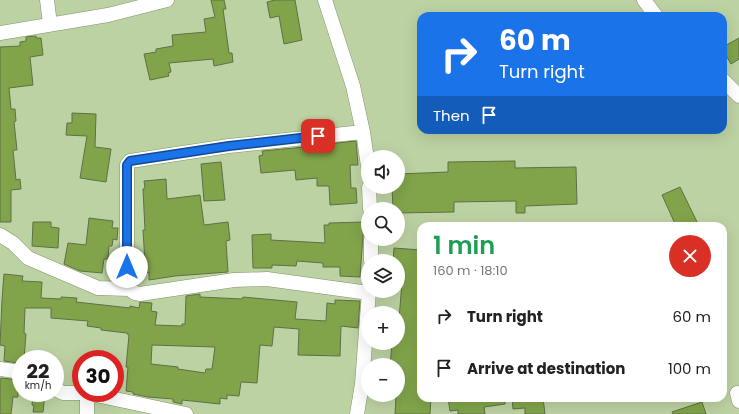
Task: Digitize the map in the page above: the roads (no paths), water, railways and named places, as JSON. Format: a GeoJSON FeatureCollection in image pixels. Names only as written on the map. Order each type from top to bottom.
{"type":"FeatureCollection","features":[{"type":"Feature","properties":{"kind":"street"},"geometry":{"type":"LineString","coordinates":[[47,0],[50,24]]}},
{"type":"Feature","properties":{"kind":"street"},"geometry":{"type":"LineString","coordinates":[[0,33],[108,15],[167,0]]}},
{"type":"Feature","properties":{"kind":"street"},"geometry":{"type":"LineString","coordinates":[[324,0],[353,86],[366,150]]}},
{"type":"Feature","properties":{"kind":"street"},"geometry":{"type":"LineString","coordinates":[[644,0],[653,12]]}},
{"type":"Feature","properties":{"kind":"street"},"geometry":{"type":"LineString","coordinates":[[727,84],[739,96]]}},
{"type":"Feature","properties":{"kind":"street"},"geometry":{"type":"LineString","coordinates":[[361,291],[267,279],[234,280],[140,294],[133,293],[127,281],[127,165],[130,161],[229,146],[363,132]]}},
{"type":"Feature","properties":{"kind":"street"},"geometry":{"type":"LineString","coordinates":[[0,235],[13,243],[28,258],[98,288],[130,289]]}},
{"type":"Feature","properties":{"kind":"street"},"geometry":{"type":"LineString","coordinates":[[357,414],[362,384],[369,298]]}},
{"type":"Feature","properties":{"kind":"street"},"geometry":{"type":"LineString","coordinates":[[0,369],[12,371]]}},
{"type":"Feature","properties":{"kind":"street"},"geometry":{"type":"LineString","coordinates":[[124,401],[186,414]]}},
{"type":"Feature","properties":{"kind":"street"},"geometry":{"type":"LineString","coordinates":[[87,402],[87,414]]}}]}
